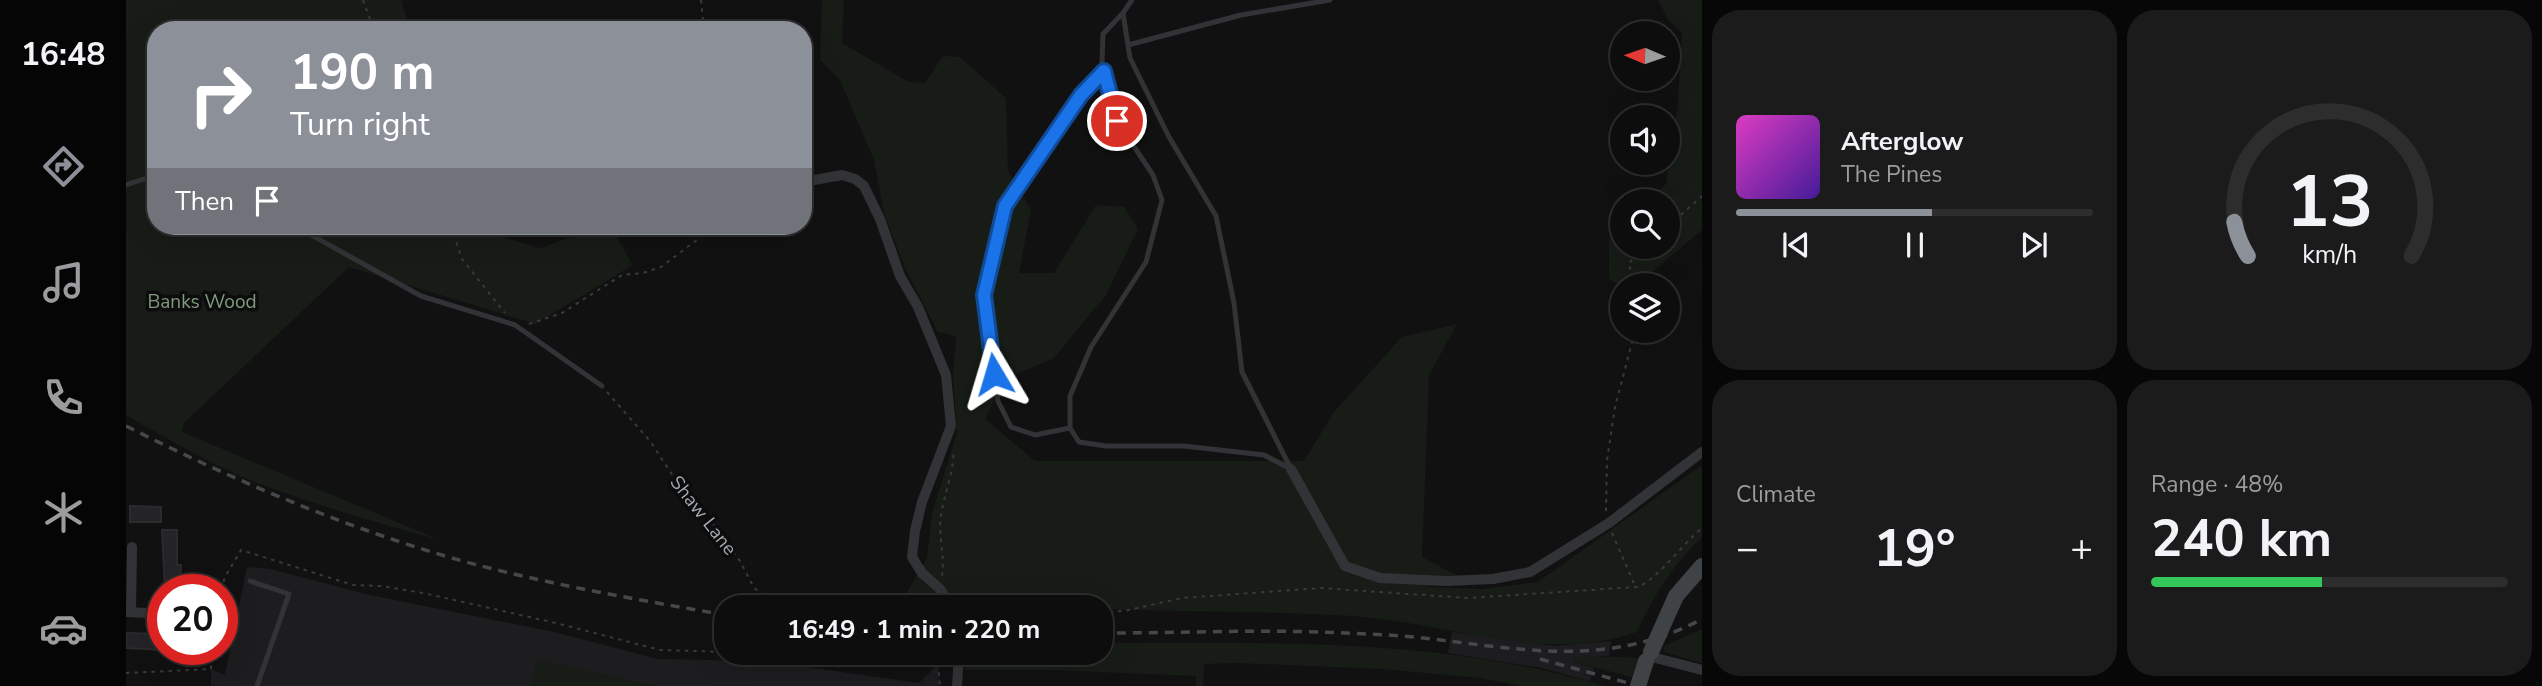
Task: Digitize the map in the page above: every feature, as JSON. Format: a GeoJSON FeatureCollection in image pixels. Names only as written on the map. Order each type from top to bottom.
{"type":"FeatureCollection","features":[{"type":"Feature","properties":{"kind":"street"},"geometry":{"type":"LineString","coordinates":[[812,180],[842,175],[855,179],[864,186],[880,219],[892,258],[918,307],[946,375],[951,426],[922,502],[912,549],[912,557],[919,568],[943,595]]}},
{"type":"Feature","properties":{"kind":"street"},"geometry":{"type":"LineString","coordinates":[[1291,469],[1345,566],[1380,578],[1446,581],[1493,579],[1530,572],[1609,523],[1702,452]]}},
{"type":"Feature","properties":{"kind":"street"},"geometry":{"type":"LineString","coordinates":[[132,547],[128,612],[147,612]]}},
{"type":"Feature","properties":{"kind":"street"},"geometry":{"type":"LineString","coordinates":[[1638,686],[1648,656],[1676,596],[1702,566]]}},
{"type":"Feature","properties":{"kind":"street"},"geometry":{"type":"LineString","coordinates":[[1648,656],[1702,670]]}},
{"type":"Feature","properties":{"kind":"street"},"geometry":{"type":"LineString","coordinates":[[957,686],[958,665]]}},
{"type":"Feature","properties":{"kind":"lane"},"geometry":{"type":"LineString","coordinates":[[1132,0],[1124,13],[1103,34],[1104,71],[1117,121],[1153,175],[1162,200],[1146,262],[1091,347],[1070,396],[1070,428],[1079,442],[1106,446],[1184,446],[1264,455],[1291,469]]}},
{"type":"Feature","properties":{"kind":"lane"},"geometry":{"type":"LineString","coordinates":[[1128,45],[1241,15],[1330,0]]}},
{"type":"Feature","properties":{"kind":"lane"},"geometry":{"type":"LineString","coordinates":[[1124,13],[1130,58],[1169,137],[1216,216],[1234,303],[1242,372],[1291,469]]}},
{"type":"Feature","properties":{"kind":"lane"},"geometry":{"type":"LineString","coordinates":[[1070,428],[1035,435],[1011,427],[998,401],[984,295],[1005,206],[1081,95],[1104,71]]}},
{"type":"Feature","properties":{"kind":"lane"},"geometry":{"type":"LineString","coordinates":[[126,185],[147,178]]}},
{"type":"Feature","properties":{"kind":"lane"},"geometry":{"type":"LineString","coordinates":[[311,235],[421,296],[515,325],[602,386]]}},
{"type":"Feature","properties":{"kind":"lane"},"geometry":{"type":"LineString","coordinates":[[250,581],[289,594],[257,686]]}},
{"type":"Feature","properties":{"kind":"path"},"geometry":{"type":"LineString","coordinates":[[363,0],[371,21]]}},
{"type":"Feature","properties":{"kind":"path"},"geometry":{"type":"LineString","coordinates":[[701,0],[703,21]]}},
{"type":"Feature","properties":{"kind":"path"},"geometry":{"type":"LineString","coordinates":[[1680,215],[1702,196]]}},
{"type":"Feature","properties":{"kind":"path"},"geometry":{"type":"LineString","coordinates":[[454,235],[461,259],[515,325],[541,322],[562,313],[622,275],[643,273],[661,267],[704,235]]}},
{"type":"Feature","properties":{"kind":"path"},"geometry":{"type":"LineString","coordinates":[[1632,343],[1615,407],[1607,460],[1606,513],[1636,587]]}},
{"type":"Feature","properties":{"kind":"path","name":"Shaw Lane"},"geometry":{"type":"LineString","coordinates":[[602,386],[700,506],[740,561],[754,588],[764,595]]}},
{"type":"Feature","properties":{"kind":"path"},"geometry":{"type":"LineString","coordinates":[[935,584],[942,578],[941,514],[954,455],[944,445]]}},
{"type":"Feature","properties":{"kind":"path"},"geometry":{"type":"LineString","coordinates":[[227,574],[241,550],[353,585],[412,591],[556,623],[660,650],[714,652]]}},
{"type":"Feature","properties":{"kind":"path"},"geometry":{"type":"LineString","coordinates":[[126,673],[211,668],[211,665]]}},
{"type":"Feature","properties":{"kind":"path"},"geometry":{"type":"LineString","coordinates":[[938,665],[940,686]]}},
{"type":"Feature","properties":{"kind":"shaded area"},"geometry":{"type":"Polygon","coordinates":[[[247,567],[270,569],[370,595],[554,632],[658,659],[714,660],[714,665],[793,665],[919,683],[938,665],[940,686],[211,686],[211,669],[225,675],[227,665],[238,665],[238,611],[247,567]]]}},
{"type":"Feature","properties":{"kind":"shaded area"},"geometry":{"type":"Polygon","coordinates":[[[1452,632],[1554,646],[1611,641],[1609,656],[1596,656],[1573,662],[1594,668],[1590,681],[1542,668],[1448,653],[1452,632]]]}},
{"type":"Feature","properties":{"kind":"green space","name":"Banks Wood"},"geometry":{"type":"Polygon","coordinates":[[[126,0],[401,0],[408,21],[147,21],[147,235],[495,235],[541,248],[576,235],[615,235],[633,265],[535,324],[349,267],[184,423],[182,432],[440,540],[352,515],[247,479],[126,415],[126,0]]]}},
{"type":"Feature","properties":{"kind":"green space"},"geometry":{"type":"Polygon","coordinates":[[[822,0],[844,0],[842,43],[909,82],[925,83],[943,56],[960,57],[1006,98],[1008,171],[1031,210],[1019,273],[1054,273],[1096,205],[1124,207],[1138,229],[1106,295],[1053,359],[1004,379],[985,419],[1035,461],[1304,461],[1334,412],[1402,337],[1457,324],[1429,375],[1422,557],[1456,575],[1427,587],[1482,589],[1538,582],[1702,465],[1702,538],[1665,582],[1637,632],[1601,641],[1566,644],[1494,639],[1352,616],[1113,609],[1113,595],[905,595],[927,558],[932,513],[957,433],[953,376],[956,336],[938,332],[905,268],[884,213],[874,160],[840,80],[820,60],[822,0]]]}},
{"type":"Feature","properties":{"kind":"green space"},"geometry":{"type":"Polygon","coordinates":[[[1658,0],[1702,0],[1702,230],[1680,249],[1680,189],[1661,189],[1666,184],[1667,175],[1680,175],[1680,105],[1678,105],[1682,33],[1680,21],[1669,21],[1658,0]]]}},
{"type":"Feature","properties":{"kind":"green space"},"geometry":{"type":"Polygon","coordinates":[[[1609,240],[1610,259],[1668,259],[1651,273],[1610,273],[1610,280],[1609,240]]]}},
{"type":"Feature","properties":{"kind":"green space"},"geometry":{"type":"Polygon","coordinates":[[[1702,629],[1702,663],[1663,652],[1664,646],[1702,629]]]}},
{"type":"Feature","properties":{"kind":"green space"},"geometry":{"type":"Polygon","coordinates":[[[1113,643],[1293,644],[1356,646],[1480,659],[1543,670],[1607,686],[1521,686],[1480,678],[1382,669],[1237,663],[1204,664],[1203,686],[1196,686],[1196,676],[1047,670],[965,670],[965,665],[1113,665],[1113,643]]]}},
{"type":"Feature","properties":{"kind":"green space"},"geometry":{"type":"Polygon","coordinates":[[[1573,657],[1638,658],[1632,677],[1573,662],[1573,657]]]}},
{"type":"Feature","properties":{"kind":"green space"},"geometry":{"type":"Polygon","coordinates":[[[537,659],[655,686],[531,686],[537,659]]]}},
{"type":"Feature","properties":{"kind":"building"},"geometry":{"type":"Polygon","coordinates":[[[130,506],[161,507],[161,522],[130,522],[130,506]]]}},
{"type":"Feature","properties":{"kind":"building"},"geometry":{"type":"Polygon","coordinates":[[[162,530],[177,530],[177,565],[181,565],[181,574],[164,574],[162,530]]]}},
{"type":"Feature","properties":{"kind":"building"},"geometry":{"type":"Polygon","coordinates":[[[126,633],[147,634],[147,649],[126,648],[126,633]]]}},
{"type":"Feature","properties":{"kind":"railway"},"geometry":{"type":"LineString","coordinates":[[126,426],[293,502],[422,549],[531,578],[714,613]]}},
{"type":"Feature","properties":{"kind":"railway"},"geometry":{"type":"LineString","coordinates":[[1113,633],[1346,633],[1560,651],[1631,645],[1666,635],[1702,619]]}},
{"type":"Feature","properties":{"kind":"railway"},"geometry":{"type":"LineString","coordinates":[[1540,659],[1639,686]]}},
{"type":"Feature","properties":{"kind":"route"},"geometry":{"type":"LineString","coordinates":[[994,374],[984,295],[1005,206],[1081,95],[1104,71],[1117,121]]}}]}
